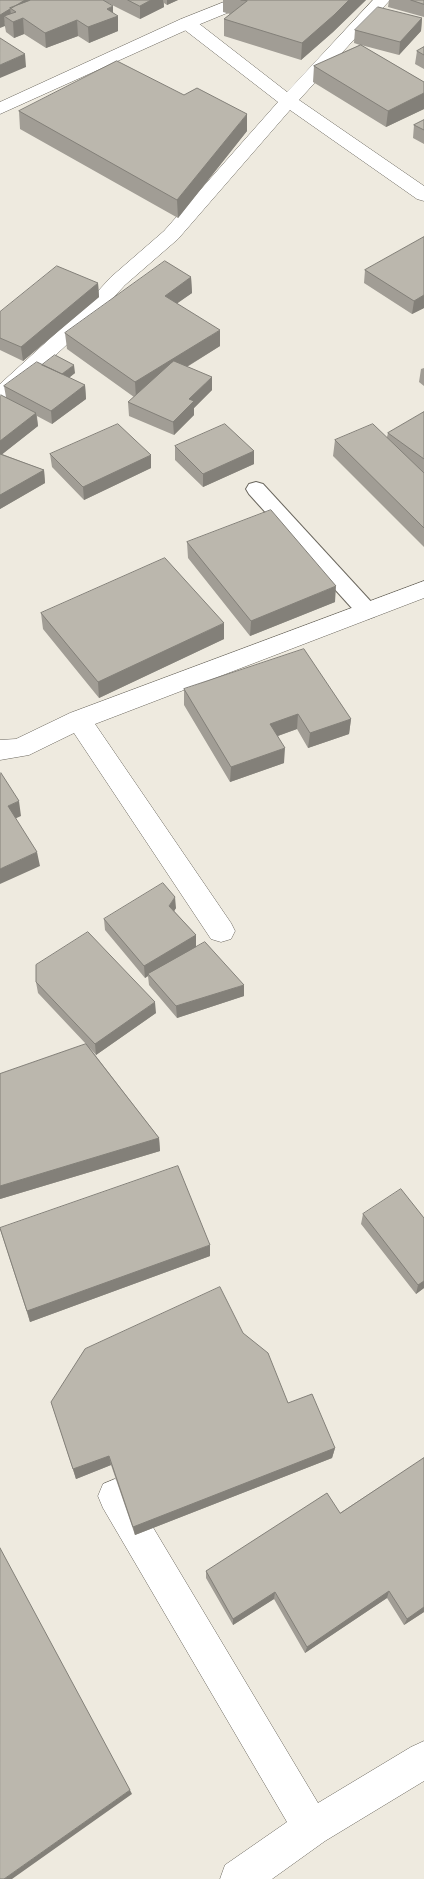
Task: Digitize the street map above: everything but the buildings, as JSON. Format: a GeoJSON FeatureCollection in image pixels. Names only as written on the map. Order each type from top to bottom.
{"type":"FeatureCollection","features":[{"type":"Feature","properties":{"kind":"street"},"geometry":{"type":"LineString","coordinates":[[0,109],[187,23],[243,0]]}},
{"type":"Feature","properties":{"kind":"street"},"geometry":{"type":"LineString","coordinates":[[0,392],[8,389],[84,318],[118,281],[171,235],[288,101],[382,0]]}},
{"type":"Feature","properties":{"kind":"street"},"geometry":{"type":"LineString","coordinates":[[187,23],[288,101],[424,195]]}},
{"type":"Feature","properties":{"kind":"street"},"geometry":{"type":"LineString","coordinates":[[0,750],[20,748],[79,720],[424,589]]}},
{"type":"Feature","properties":{"kind":"street"},"geometry":{"type":"LineString","coordinates":[[79,720],[222,931]]}},
{"type":"Feature","properties":{"kind":"street"},"geometry":{"type":"LineString","coordinates":[[115,1496],[312,1828]]}},
{"type":"Feature","properties":{"kind":"street"},"geometry":{"type":"LineString","coordinates":[[239,1879],[312,1828],[424,1760]]}},
{"type":"Feature","properties":{"kind":"lane"},"geometry":{"type":"LineString","coordinates":[[256,489],[367,611]]}}]}
